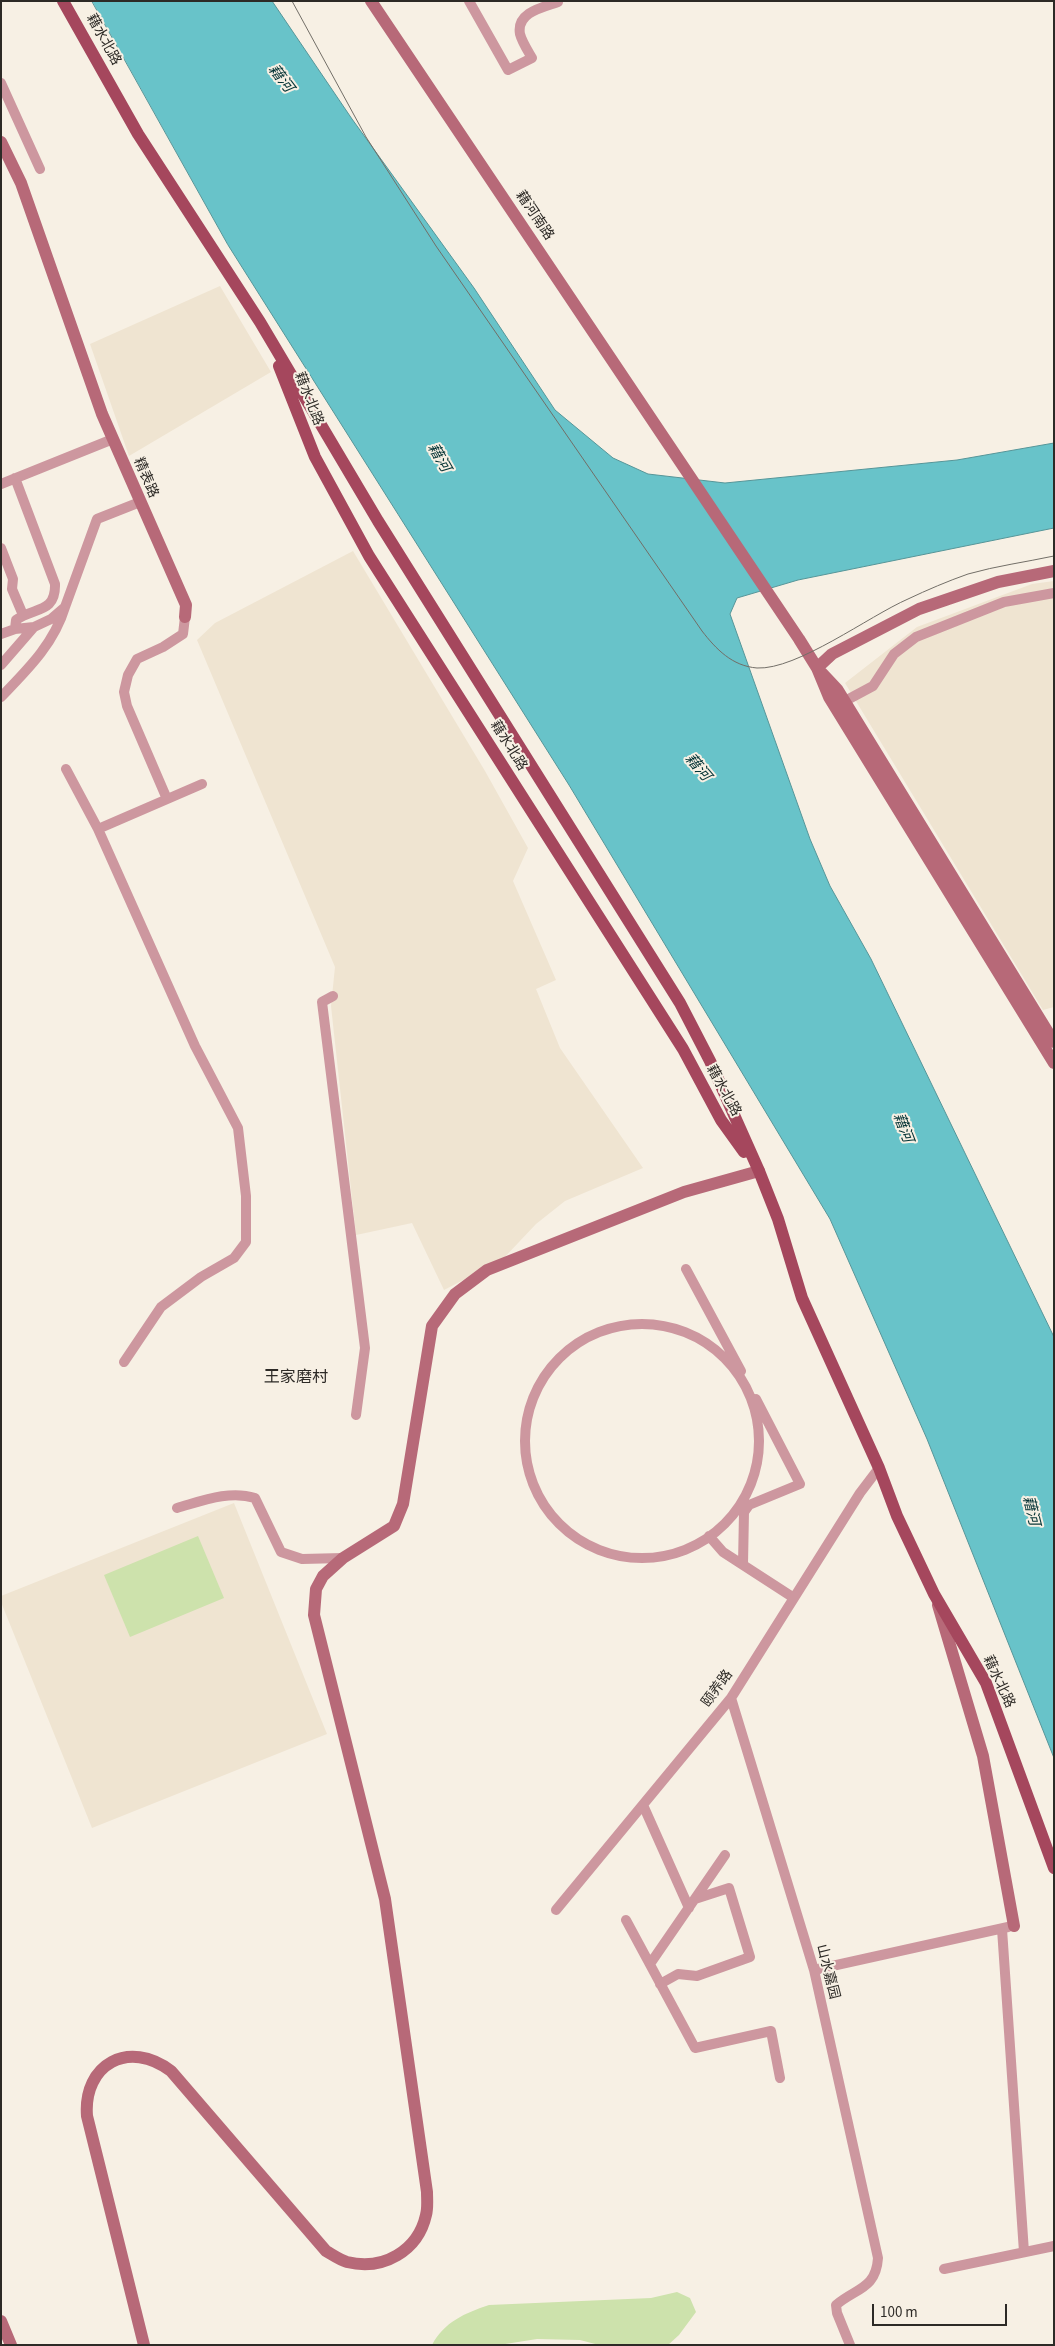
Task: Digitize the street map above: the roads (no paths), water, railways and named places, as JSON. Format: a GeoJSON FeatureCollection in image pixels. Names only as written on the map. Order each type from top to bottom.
{"type":"FeatureCollection","features":[{"type":"Feature","properties":{"kind":"main road","name":"藉水北路"},"geometry":{"type":"LineString","coordinates":[[64,1],[138,134],[260,322],[382,526],[680,1003],[710,1061],[759,1171],[778,1219],[802,1298],[879,1468],[897,1516],[934,1594],[986,1683],[1054,1868]]}},
{"type":"Feature","properties":{"kind":"main road","name":"藉河南路"},"geometry":{"type":"LineString","coordinates":[[371,1],[672,447],[817,668]]}},
{"type":"Feature","properties":{"kind":"main road","name":"精表路"},"geometry":{"type":"LineString","coordinates":[[1,142],[21,183],[113,439],[186,605],[185,617]]}},
{"type":"Feature","properties":{"kind":"main road","name":"藉水北路"},"geometry":{"type":"LineString","coordinates":[[260,322],[315,457],[369,556],[683,1049],[721,1120],[759,1171]]}},
{"type":"Feature","properties":{"kind":"main road"},"geometry":{"type":"LineString","coordinates":[[817,668],[832,654],[919,609],[998,582],[1054,571]]}},
{"type":"Feature","properties":{"kind":"main road"},"geometry":{"type":"LineString","coordinates":[[817,668],[838,689],[1054,1042]]}},
{"type":"Feature","properties":{"kind":"main road"},"geometry":{"type":"LineString","coordinates":[[817,668],[829,697],[1054,1063]]}},
{"type":"Feature","properties":{"kind":"main road"},"geometry":{"type":"LineString","coordinates":[[144,2345],[87,2116],[86,2100],[90,2085],[99,2072],[112,2062],[127,2056],[143,2056],[158,2061],[171,2071],[326,2251],[345,2262],[366,2265],[388,2261],[406,2250],[415,2239],[427,2213],[427,2192],[385,1899],[314,1615],[316,1590],[323,1576],[343,1558],[394,1526],[404,1504],[432,1326],[456,1294],[487,1270],[684,1192],[759,1171]]}},
{"type":"Feature","properties":{"kind":"main road","name":"藉水北路"},"geometry":{"type":"LineString","coordinates":[[897,1516],[994,1681],[1054,1851]]}},
{"type":"Feature","properties":{"kind":"main road"},"geometry":{"type":"LineString","coordinates":[[934,1594],[983,1756],[1008,1927]]}},
{"type":"Feature","properties":{"kind":"main road"},"geometry":{"type":"LineString","coordinates":[[1,2321],[11,2345]]}},
{"type":"Feature","properties":{"kind":"street"},"geometry":{"type":"LineString","coordinates":[[469,1],[508,70],[532,58],[520,34],[523,20],[532,10],[558,2]]}},
{"type":"Feature","properties":{"kind":"street"},"geometry":{"type":"LineString","coordinates":[[1,83],[40,169]]}},
{"type":"Feature","properties":{"kind":"street"},"geometry":{"type":"LineString","coordinates":[[1,484],[113,439]]}},
{"type":"Feature","properties":{"kind":"street"},"geometry":{"type":"LineString","coordinates":[[15,478],[56,591],[50,604],[38,611],[23,615],[16,620],[15,628]]}},
{"type":"Feature","properties":{"kind":"street"},"geometry":{"type":"LineString","coordinates":[[1,697],[33,663],[56,634],[98,519],[140,502]]}},
{"type":"Feature","properties":{"kind":"street"},"geometry":{"type":"LineString","coordinates":[[1,548],[13,579],[12,590],[23,615]]}},
{"type":"Feature","properties":{"kind":"street"},"geometry":{"type":"LineString","coordinates":[[845,701],[873,686],[894,654],[916,637],[1004,602],[1054,593]]}},
{"type":"Feature","properties":{"kind":"street"},"geometry":{"type":"LineString","coordinates":[[1,634],[15,628],[34,627],[51,619],[65,607]]}},
{"type":"Feature","properties":{"kind":"street","name":"精表路"},"geometry":{"type":"LineString","coordinates":[[167,800],[127,706],[124,692],[128,675],[137,659],[163,648],[183,634],[185,617]]}},
{"type":"Feature","properties":{"kind":"street"},"geometry":{"type":"LineString","coordinates":[[1,665],[34,627]]}},
{"type":"Feature","properties":{"kind":"street"},"geometry":{"type":"LineString","coordinates":[[66,769],[98,829],[195,1046],[238,1128],[246,1196],[246,1242],[234,1258],[201,1277],[161,1307],[124,1362]]}},
{"type":"Feature","properties":{"kind":"street"},"geometry":{"type":"LineString","coordinates":[[98,829],[202,784]]}},
{"type":"Feature","properties":{"kind":"street"},"geometry":{"type":"LineString","coordinates":[[333,996],[322,1002],[364,1348],[356,1415]]}},
{"type":"Feature","properties":{"kind":"street"},"geometry":{"type":"LineString","coordinates":[[686,1269],[800,1484],[748,1505],[744,1512],[742,1564]]}},
{"type":"Feature","properties":{"kind":"street"},"geometry":{"type":"LineString","coordinates":[[626,1325],[664,1326],[688,1334],[704,1343],[720,1354],[736,1373],[753,1407],[758,1432],[757,1457],[751,1482],[740,1504],[724,1524],[709,1536],[694,1546],[670,1554],[645,1558],[620,1556],[596,1548],[579,1539],[564,1528],[547,1509],[534,1487],[527,1463],[525,1437],[528,1412],[537,1389],[551,1367],[579,1342],[601,1331],[626,1325]]}},
{"type":"Feature","properties":{"kind":"street","name":"颐养路"},"geometry":{"type":"LineString","coordinates":[[556,1910],[731,1698],[860,1493],[879,1468]]}},
{"type":"Feature","properties":{"kind":"street"},"geometry":{"type":"LineString","coordinates":[[177,1508],[214,1498],[242,1494],[255,1498],[281,1552],[302,1559],[343,1558]]}},
{"type":"Feature","properties":{"kind":"street"},"geometry":{"type":"LineString","coordinates":[[709,1536],[723,1552],[794,1598]]}},
{"type":"Feature","properties":{"kind":"street","name":"山水嘉园"},"geometry":{"type":"LineString","coordinates":[[731,1698],[814,1970],[878,2258],[878,2268],[868,2285],[850,2293],[836,2305],[837,2313],[850,2345]]}},
{"type":"Feature","properties":{"kind":"street"},"geometry":{"type":"LineString","coordinates":[[643,1805],[689,1908]]}},
{"type":"Feature","properties":{"kind":"street"},"geometry":{"type":"LineString","coordinates":[[650,1964],[725,1855]]}},
{"type":"Feature","properties":{"kind":"street"},"geometry":{"type":"LineString","coordinates":[[660,1984],[678,1974],[697,1976],[750,1957],[729,1888],[695,1899]]}},
{"type":"Feature","properties":{"kind":"street"},"geometry":{"type":"LineString","coordinates":[[626,1920],[695,2048],[771,2031],[780,2078]]}},
{"type":"Feature","properties":{"kind":"street"},"geometry":{"type":"LineString","coordinates":[[814,1970],[1008,1927],[1024,2252]]}},
{"type":"Feature","properties":{"kind":"street"},"geometry":{"type":"LineString","coordinates":[[944,2270],[1054,2246]]}},
{"type":"Feature","properties":{"kind":"water","name":"藉河"},"geometry":{"type":"Polygon","coordinates":[[[92,1],[272,1],[352,119],[474,288],[555,410],[613,458],[648,474],[725,483],[957,460],[1054,443],[1054,528],[798,580],[737,598],[730,614],[810,839],[830,886],[871,959],[1054,1337],[1054,1758],[927,1439],[830,1219],[569,785],[228,245],[92,1]]]}},
{"type":"Feature","properties":{"kind":"tram line"},"geometry":{"type":"LineString","coordinates":[[292,1],[366,137],[436,246],[702,631],[725,656],[748,667],[773,666],[812,652],[892,607],[968,574],[1054,556]]}},
{"type":"Feature","properties":{"kind":"district","name":"王家磨村"},"geometry":{"type":"Point","coordinates":[296,1378]}}]}
